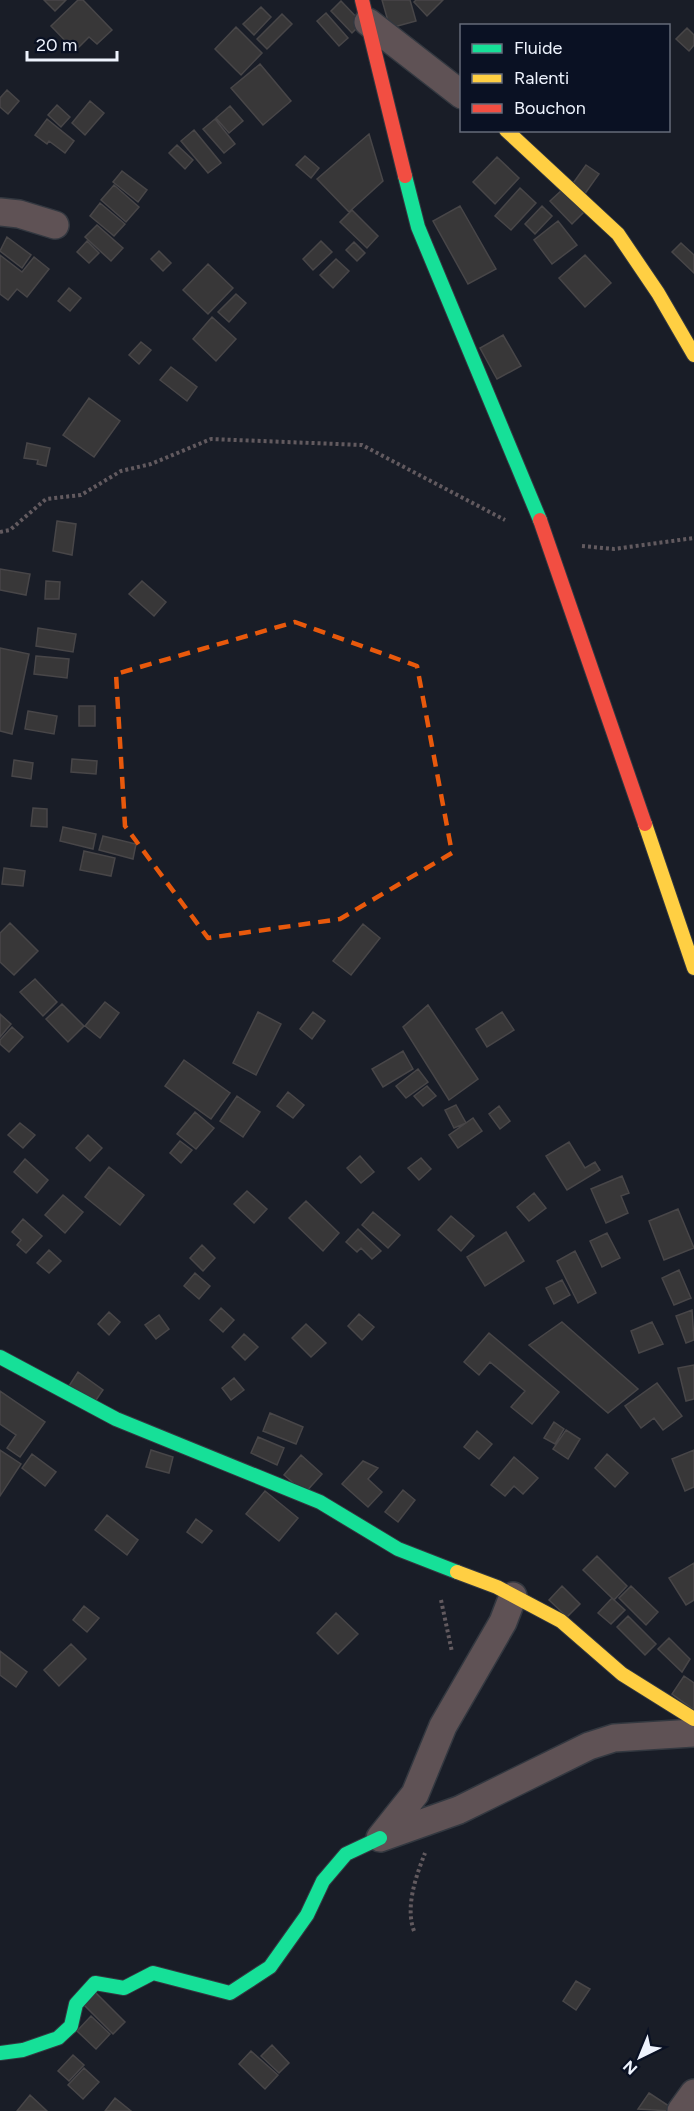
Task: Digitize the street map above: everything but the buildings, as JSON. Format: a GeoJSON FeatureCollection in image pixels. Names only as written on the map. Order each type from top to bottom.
{"type":"FeatureCollection","features":[{"type":"Feature","properties":{"kind":"street"},"geometry":{"type":"LineString","coordinates":[[365,11],[460,93]]}},
{"type":"Feature","properties":{"kind":"street"},"geometry":{"type":"LineString","coordinates":[[365,11],[418,227],[549,542],[694,968]]}},
{"type":"Feature","properties":{"kind":"street"},"geometry":{"type":"LineString","coordinates":[[508,132],[618,234],[658,292],[694,355]]}},
{"type":"Feature","properties":{"kind":"street"},"geometry":{"type":"LineString","coordinates":[[0,212],[19,213],[55,225]]}},
{"type":"Feature","properties":{"kind":"street"},"geometry":{"type":"LineString","coordinates":[[0,1357],[116,1419],[320,1502],[398,1550],[453,1569],[561,1621],[622,1674],[694,1719]]}},
{"type":"Feature","properties":{"kind":"street"},"geometry":{"type":"LineString","coordinates":[[380,1838],[415,1794],[443,1726],[502,1622],[513,1596]]}},
{"type":"Feature","properties":{"kind":"street"},"geometry":{"type":"LineString","coordinates":[[0,2053],[23,2050],[58,2038],[71,2026],[76,2004],[95,1983],[124,1988],[153,1973],[230,1993],[270,1967],[307,1915],[323,1881],[346,1854],[380,1838],[459,1810],[589,1746],[614,1738],[694,1733]]}},
{"type":"Feature","properties":{"kind":"street"},"geometry":{"type":"LineString","coordinates":[[681,2111],[694,2093]]}},
{"type":"Feature","properties":{"kind":"path"},"geometry":{"type":"LineString","coordinates":[[0,532],[10,530],[46,499],[81,495],[121,471],[151,464],[211,439],[362,446],[507,521]]}},
{"type":"Feature","properties":{"kind":"path"},"geometry":{"type":"LineString","coordinates":[[549,542],[614,549],[694,538]]}},
{"type":"Feature","properties":{"kind":"highlighted area"},"geometry":{"type":"Polygon","coordinates":[[[295,622],[417,666],[452,853],[340,919],[208,938],[125,826],[116,674],[295,622]]]}},
{"type":"Feature","properties":{"kind":"traffic: fast"},"geometry":{"type":"LineString","coordinates":[[405,176],[418,227],[540,520]]}},
{"type":"Feature","properties":{"kind":"traffic: fast"},"geometry":{"type":"LineString","coordinates":[[0,1357],[116,1419],[320,1502],[398,1549],[457,1572]]}},
{"type":"Feature","properties":{"kind":"traffic: fast"},"geometry":{"type":"LineString","coordinates":[[0,2053],[23,2050],[58,2038],[71,2026],[76,2004],[95,1983],[124,1988],[153,1973],[230,1993],[270,1967],[307,1915],[323,1881],[346,1854],[380,1838]]}},
{"type":"Feature","properties":{"kind":"traffic: slow"},"geometry":{"type":"LineString","coordinates":[[508,132],[618,234],[658,293],[694,355]]}},
{"type":"Feature","properties":{"kind":"traffic: slow"},"geometry":{"type":"LineString","coordinates":[[645,824],[694,968]]}},
{"type":"Feature","properties":{"kind":"traffic: slow"},"geometry":{"type":"LineString","coordinates":[[457,1572],[497,1587],[561,1621],[622,1674],[694,1719]]}},
{"type":"Feature","properties":{"kind":"traffic: jam"},"geometry":{"type":"LineString","coordinates":[[362,0],[405,176]]}},
{"type":"Feature","properties":{"kind":"traffic: jam"},"geometry":{"type":"LineString","coordinates":[[540,520],[645,824]]}}]}
